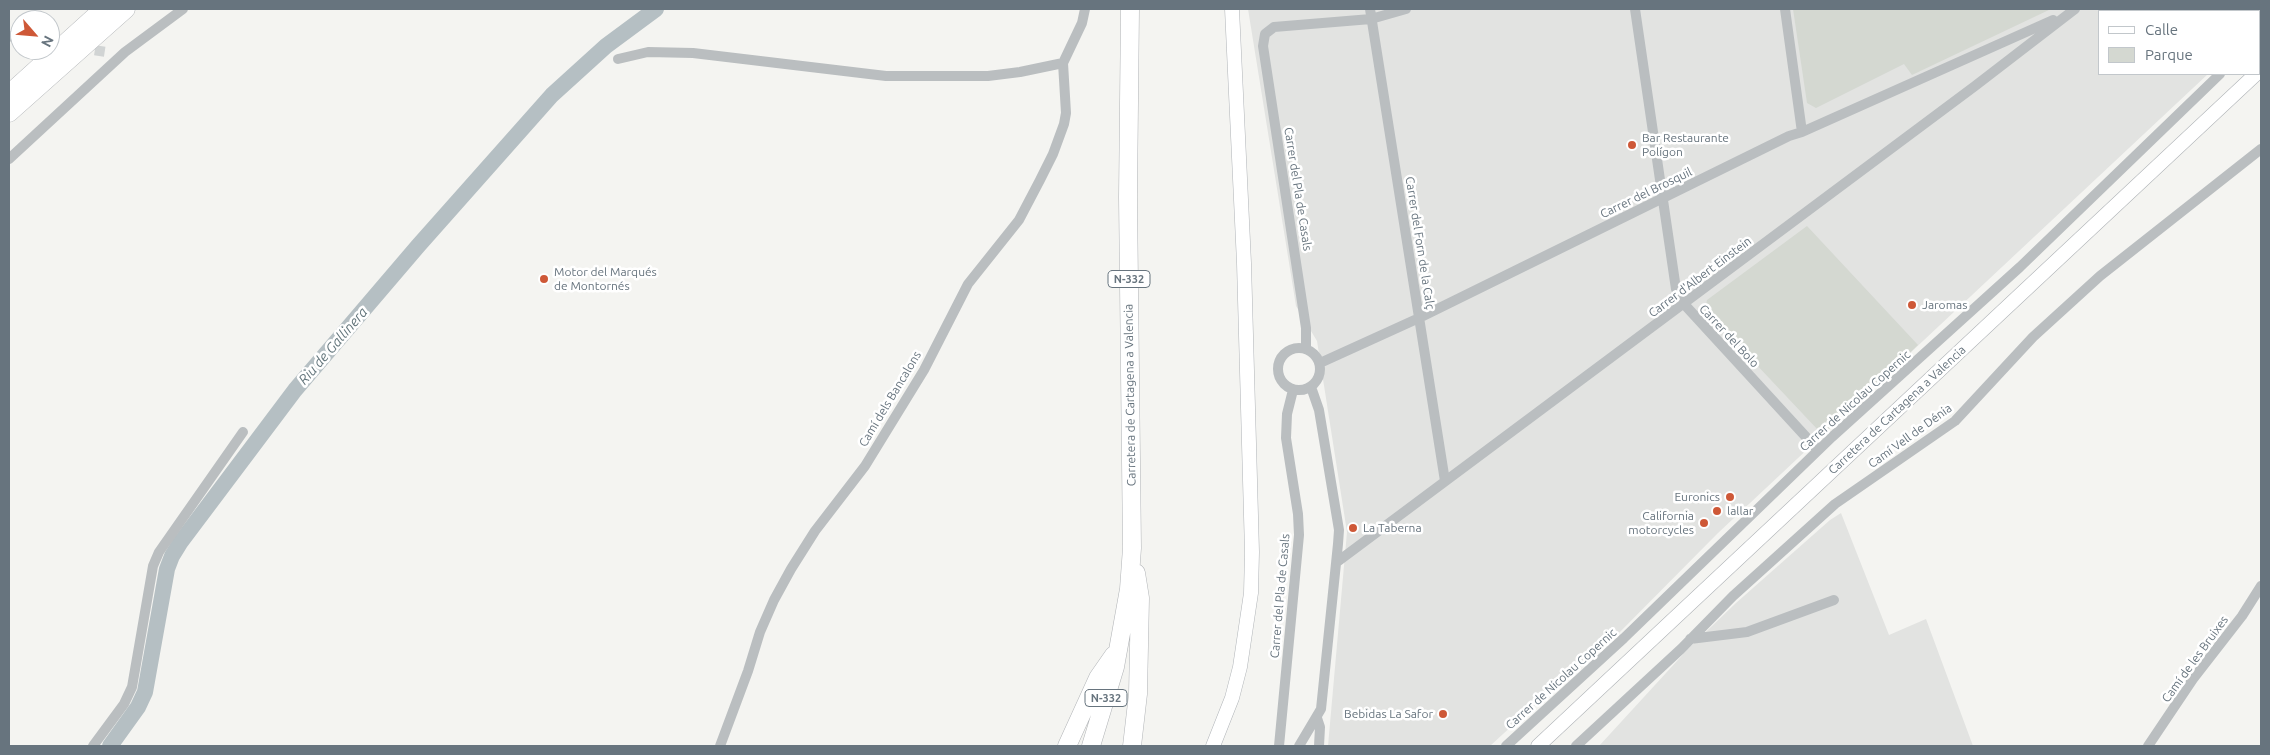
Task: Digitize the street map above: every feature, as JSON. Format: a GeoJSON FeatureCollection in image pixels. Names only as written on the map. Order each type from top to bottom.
{"type":"FeatureCollection","features":[{"type":"Feature","properties":{"kind":"highway"},"geometry":{"type":"LineString","coordinates":[[9,94],[103,9]]}},
{"type":"Feature","properties":{"kind":"highway"},"geometry":{"type":"LineString","coordinates":[[9,113],[126,9]]}},
{"type":"Feature","properties":{"kind":"highway","name":"Carretera de Cartagena a Valencia"},"geometry":{"type":"LineString","coordinates":[[1091,746],[1105,703],[1118,648],[1128,588],[1132,548],[1128,197],[1130,9]]}},
{"type":"Feature","properties":{"kind":"highway"},"geometry":{"type":"LineString","coordinates":[[1132,548],[1140,598],[1138,694],[1132,746]]}},
{"type":"Feature","properties":{"kind":"highway"},"geometry":{"type":"LineString","coordinates":[[1067,746],[1098,678],[1118,648]]}},
{"type":"Feature","properties":{"kind":"main road"},"geometry":{"type":"LineString","coordinates":[[1213,746],[1232,698],[1240,667],[1248,620],[1252,552],[1244,263],[1232,9]]}},
{"type":"Feature","properties":{"kind":"main road","name":"Carretera de Cartagena a Valencia"},"geometry":{"type":"LineString","coordinates":[[1538,746],[2255,75]]}},
{"type":"Feature","properties":{"kind":"street"},"geometry":{"type":"LineString","coordinates":[[9,159],[125,52],[183,9]]}},
{"type":"Feature","properties":{"kind":"street"},"geometry":{"type":"LineString","coordinates":[[618,59],[648,52],[692,53],[886,76],[988,76],[1020,72],[1063,63],[1082,23],[1085,9]]}},
{"type":"Feature","properties":{"kind":"street"},"geometry":{"type":"LineString","coordinates":[[1370,14],[1406,9]]}},
{"type":"Feature","properties":{"kind":"street","name":"Carrer del Bolo"},"geometry":{"type":"LineString","coordinates":[[1635,9],[1676,289],[1684,304],[1818,450]]}},
{"type":"Feature","properties":{"kind":"street"},"geometry":{"type":"LineString","coordinates":[[1785,9],[1802,132]]}},
{"type":"Feature","properties":{"kind":"street","name":"Carrer del Brosquil"},"geometry":{"type":"LineString","coordinates":[[1320,363],[1419,318],[1789,136],[1802,132],[2071,11]]}},
{"type":"Feature","properties":{"kind":"street","name":"Carrer d'Albert Einstein"},"geometry":{"type":"LineString","coordinates":[[1337,562],[1975,86],[2071,11]]}},
{"type":"Feature","properties":{"kind":"street","name":"Carrer del Pla de Casals"},"geometry":{"type":"LineString","coordinates":[[1306,348],[1306,328],[1263,46],[1265,34],[1274,27],[1370,14]]}},
{"type":"Feature","properties":{"kind":"street","name":"Carrer del Forn de la Calç"},"geometry":{"type":"LineString","coordinates":[[1370,14],[1445,481]]}},
{"type":"Feature","properties":{"kind":"street","name":"Camí dels Bancalons"},"geometry":{"type":"LineString","coordinates":[[720,746],[748,672],[760,632],[774,600],[816,531],[865,466],[924,370],[955,306],[971,278],[1019,220],[1040,180],[1053,154],[1066,114],[1063,63]]}},
{"type":"Feature","properties":{"kind":"street","name":"Carrer de Nicolau Copernic"},"geometry":{"type":"LineString","coordinates":[[1506,746],[1624,638],[1818,450],[2020,267],[2219,75]]}},
{"type":"Feature","properties":{"kind":"street","name":"Camí Vell de Dénia"},"geometry":{"type":"LineString","coordinates":[[1576,746],[1733,596],[1835,504],[1955,421],[2033,337],[2100,276],[2261,149]]}},
{"type":"Feature","properties":{"kind":"street"},"geometry":{"type":"LineString","coordinates":[[1306,348],[1315,354],[1320,363],[1319,378],[1310,387],[1303,390],[1293,390],[1284,384],[1279,376],[1280,360],[1291,349],[1306,348]]}},
{"type":"Feature","properties":{"kind":"street"},"geometry":{"type":"LineString","coordinates":[[1299,746],[1317,718],[1322,702],[1337,562],[1338,530],[1319,410],[1310,387]]}},
{"type":"Feature","properties":{"kind":"street","name":"Carrer del Pla de Casals"},"geometry":{"type":"LineString","coordinates":[[1278,746],[1299,535],[1298,514],[1286,438],[1287,414],[1293,390]]}},
{"type":"Feature","properties":{"kind":"street"},"geometry":{"type":"LineString","coordinates":[[93,746],[124,704],[132,687],[153,566],[159,552],[243,432]]}},
{"type":"Feature","properties":{"kind":"street","name":"Camí de les Bruixes"},"geometry":{"type":"LineString","coordinates":[[2148,746],[2193,679],[2242,616],[2261,586]]}},
{"type":"Feature","properties":{"kind":"street"},"geometry":{"type":"LineString","coordinates":[[1690,639],[1747,632],[1834,600]]}},
{"type":"Feature","properties":{"kind":"street"},"geometry":{"type":"LineString","coordinates":[[1317,718],[1320,727],[1319,746]]}},
{"type":"Feature","properties":{"kind":"shaded area"},"geometry":{"type":"Polygon","coordinates":[[[1248,9],[2218,9],[2098,10],[2098,75],[2207,75],[1718,533],[1610,642],[1490,746],[1328,746],[1347,532],[1317,341],[1296,306],[1248,9]]]}},
{"type":"Feature","properties":{"kind":"shaded area"},"geometry":{"type":"Polygon","coordinates":[[[1841,513],[1889,635],[1926,619],[1973,746],[1599,746],[1688,649],[1736,603],[1830,520],[1841,513]]]}},
{"type":"Feature","properties":{"kind":"green space"},"geometry":{"type":"Polygon","coordinates":[[[1793,9],[2051,9],[1912,75],[1904,64],[1816,108],[1807,103],[1793,9]]]}},
{"type":"Feature","properties":{"kind":"green space"},"geometry":{"type":"Polygon","coordinates":[[[1807,226],[1918,345],[1828,430],[1819,431],[1705,310],[1707,300],[1807,226]]]}},
{"type":"Feature","properties":{"kind":"waterway","name":"Riu de Gallinera"},"geometry":{"type":"LineString","coordinates":[[110,746],[138,707],[145,692],[167,569],[180,543],[295,390],[418,246],[552,95],[606,46],[656,9]]}},
{"type":"Feature","properties":{"kind":"tunnel"},"geometry":{"type":"LineString","coordinates":[[80,48],[106,52]]}},
{"type":"Feature","properties":{"kind":"place","name":"Bar Restaurante Polígon"},"geometry":{"type":"Point","coordinates":[1632,145]}},
{"type":"Feature","properties":{"kind":"place","name":"Motor del Marqués de Montornés"},"geometry":{"type":"Point","coordinates":[544,279]}},
{"type":"Feature","properties":{"kind":"place","name":"Jaromas"},"geometry":{"type":"Point","coordinates":[1912,305]}},
{"type":"Feature","properties":{"kind":"place","name":"Euronics"},"geometry":{"type":"Point","coordinates":[1730,497]}},
{"type":"Feature","properties":{"kind":"place","name":"lallar"},"geometry":{"type":"Point","coordinates":[1717,511]}},
{"type":"Feature","properties":{"kind":"place","name":"California motorcycles"},"geometry":{"type":"Point","coordinates":[1704,523]}},
{"type":"Feature","properties":{"kind":"place","name":"La Taberna"},"geometry":{"type":"Point","coordinates":[1353,528]}},
{"type":"Feature","properties":{"kind":"place","name":"Bebidas La Safor"},"geometry":{"type":"Point","coordinates":[1443,714]}}]}
